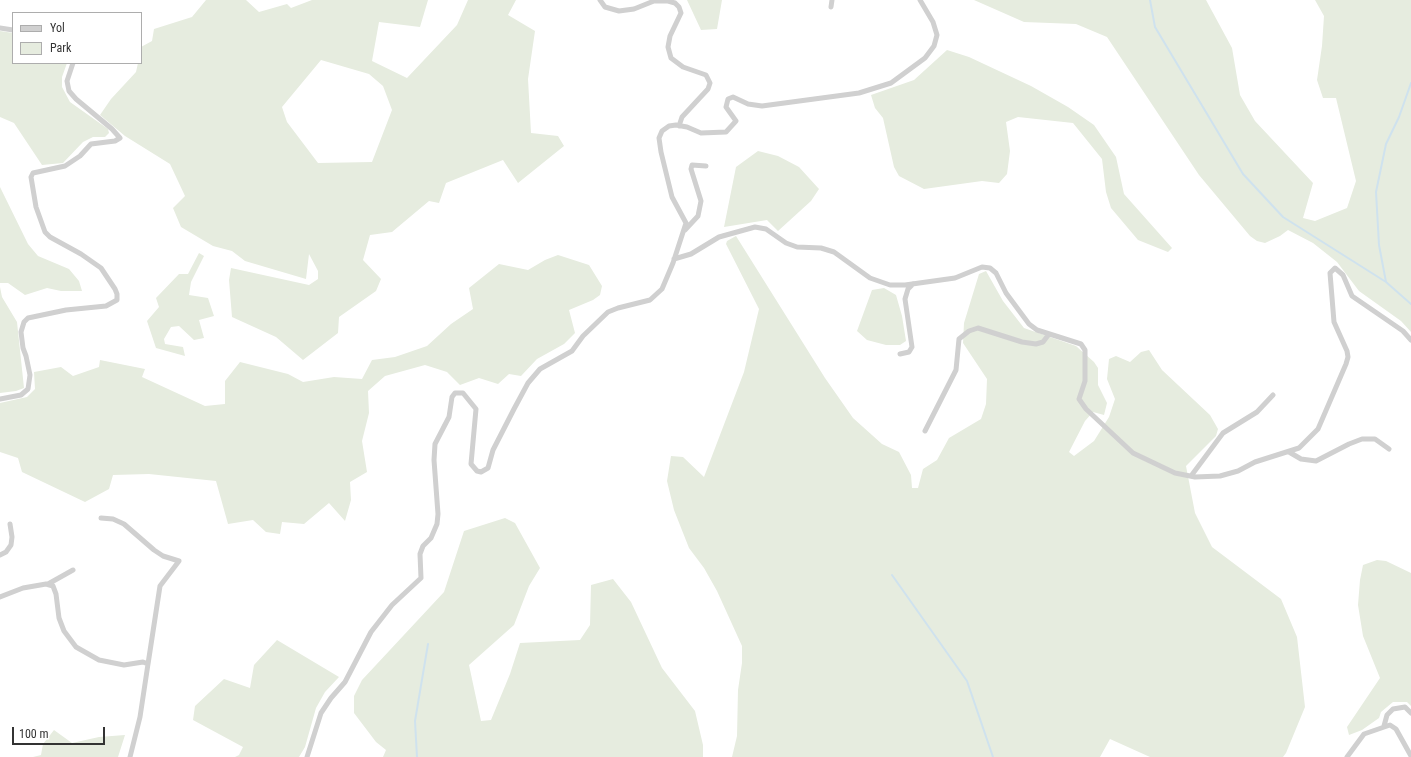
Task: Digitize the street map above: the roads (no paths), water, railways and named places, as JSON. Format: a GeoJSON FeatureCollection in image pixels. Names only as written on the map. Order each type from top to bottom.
{"type":"FeatureCollection","features":[{"type":"Feature","properties":{"kind":"street"},"geometry":{"type":"LineString","coordinates":[[600,0],[606,7],[619,11],[634,9],[654,1],[668,1],[675,3],[679,7],[681,13],[670,36],[668,48],[671,58],[683,67],[706,76],[710,83],[708,89],[682,117],[679,126]]}},
{"type":"Feature","properties":{"kind":"street"},"geometry":{"type":"LineString","coordinates":[[831,7],[832,0]]}},
{"type":"Feature","properties":{"kind":"street"},"geometry":{"type":"LineString","coordinates":[[307,757],[321,713],[331,698],[345,682],[371,632],[392,605],[421,578],[420,554],[423,546],[431,538],[437,524],[438,514],[434,451],[435,444],[449,417],[452,397],[455,393],[464,393],[476,410],[471,464],[477,471],[481,472],[488,468],[492,450],[528,382],[540,369],[572,351],[583,336],[608,312],[650,300],[662,289],[686,224],[672,197],[661,152],[659,138],[662,131],[669,126],[679,126],[701,134],[726,132],[736,121],[726,107],[728,100],[733,97],[748,104],[762,106],[859,93],[891,82],[925,58],[934,46],[937,35],[933,22],[920,0]]}},
{"type":"Feature","properties":{"kind":"street"},"geometry":{"type":"LineString","coordinates":[[0,28],[12,30]]}},
{"type":"Feature","properties":{"kind":"street"},"geometry":{"type":"LineString","coordinates":[[0,399],[21,395],[28,389],[30,374],[23,348],[21,332],[24,322],[28,318],[66,310],[106,306],[117,300],[115,289],[101,268],[82,254],[50,237],[45,232],[36,207],[31,177],[33,173],[65,166],[80,156],[91,144],[115,141],[120,138],[112,128],[76,100],[69,91],[67,81],[73,64]]}},
{"type":"Feature","properties":{"kind":"street"},"geometry":{"type":"LineString","coordinates":[[684,230],[698,216],[701,201],[691,169],[692,165],[706,166]]}},
{"type":"Feature","properties":{"kind":"street"},"geometry":{"type":"LineString","coordinates":[[674,259],[691,254],[719,237],[755,227],[766,229],[797,247],[821,248],[834,252],[870,278],[890,285],[913,284],[955,278],[982,267],[990,268],[996,273],[1006,293],[1029,324],[1049,334],[1081,344],[1085,350],[1085,381],[1079,399],[1091,414],[1133,453],[1175,473],[1190,476],[1220,476],[1238,471],[1255,462],[1299,448],[1318,429],[1346,364],[1347,351],[1334,322],[1330,273],[1335,268],[1343,275],[1352,296],[1403,331],[1411,340]]}},
{"type":"Feature","properties":{"kind":"street"},"geometry":{"type":"LineString","coordinates":[[900,354],[909,352],[912,347],[905,299],[908,290],[913,284]]}},
{"type":"Feature","properties":{"kind":"street"},"geometry":{"type":"LineString","coordinates":[[925,431],[956,370],[959,339],[969,331],[978,328],[1022,342],[1036,344],[1043,342],[1049,334]]}},
{"type":"Feature","properties":{"kind":"street"},"geometry":{"type":"LineString","coordinates":[[1190,476],[1223,433],[1257,412],[1274,395]]}},
{"type":"Feature","properties":{"kind":"street"},"geometry":{"type":"LineString","coordinates":[[1289,452],[1301,459],[1316,461],[1362,439],[1375,439],[1389,449]]}},
{"type":"Feature","properties":{"kind":"street"},"geometry":{"type":"LineString","coordinates":[[101,518],[113,519],[124,524],[154,550],[163,556],[179,561],[160,586],[140,717],[130,757]]}},
{"type":"Feature","properties":{"kind":"street"},"geometry":{"type":"LineString","coordinates":[[0,555],[6,552],[10,545],[12,537],[10,524]]}},
{"type":"Feature","properties":{"kind":"street"},"geometry":{"type":"LineString","coordinates":[[0,597],[23,588],[48,584],[73,570]]}},
{"type":"Feature","properties":{"kind":"street"},"geometry":{"type":"LineString","coordinates":[[48,584],[53,586],[56,594],[59,618],[64,631],[76,647],[99,660],[124,665],[143,662],[148,664]]}},
{"type":"Feature","properties":{"kind":"street"},"geometry":{"type":"LineString","coordinates":[[1384,726],[1387,715],[1393,709],[1405,707],[1411,714]]}},
{"type":"Feature","properties":{"kind":"street"},"geometry":{"type":"LineString","coordinates":[[1347,757],[1364,734],[1390,725],[1396,729],[1411,756]]}},
{"type":"Feature","properties":{"kind":"waterway"},"geometry":{"type":"LineString","coordinates":[[1150,0],[1155,27],[1243,174],[1283,217],[1386,282]]}},
{"type":"Feature","properties":{"kind":"waterway"},"geometry":{"type":"LineString","coordinates":[[1411,83],[1399,117],[1386,144],[1376,192],[1379,245],[1386,282],[1411,304]]}},
{"type":"Feature","properties":{"kind":"waterway"},"geometry":{"type":"LineString","coordinates":[[892,575],[967,681],[993,757]]}},
{"type":"Feature","properties":{"kind":"waterway"},"geometry":{"type":"LineString","coordinates":[[417,757],[415,721],[428,644]]}}]}
